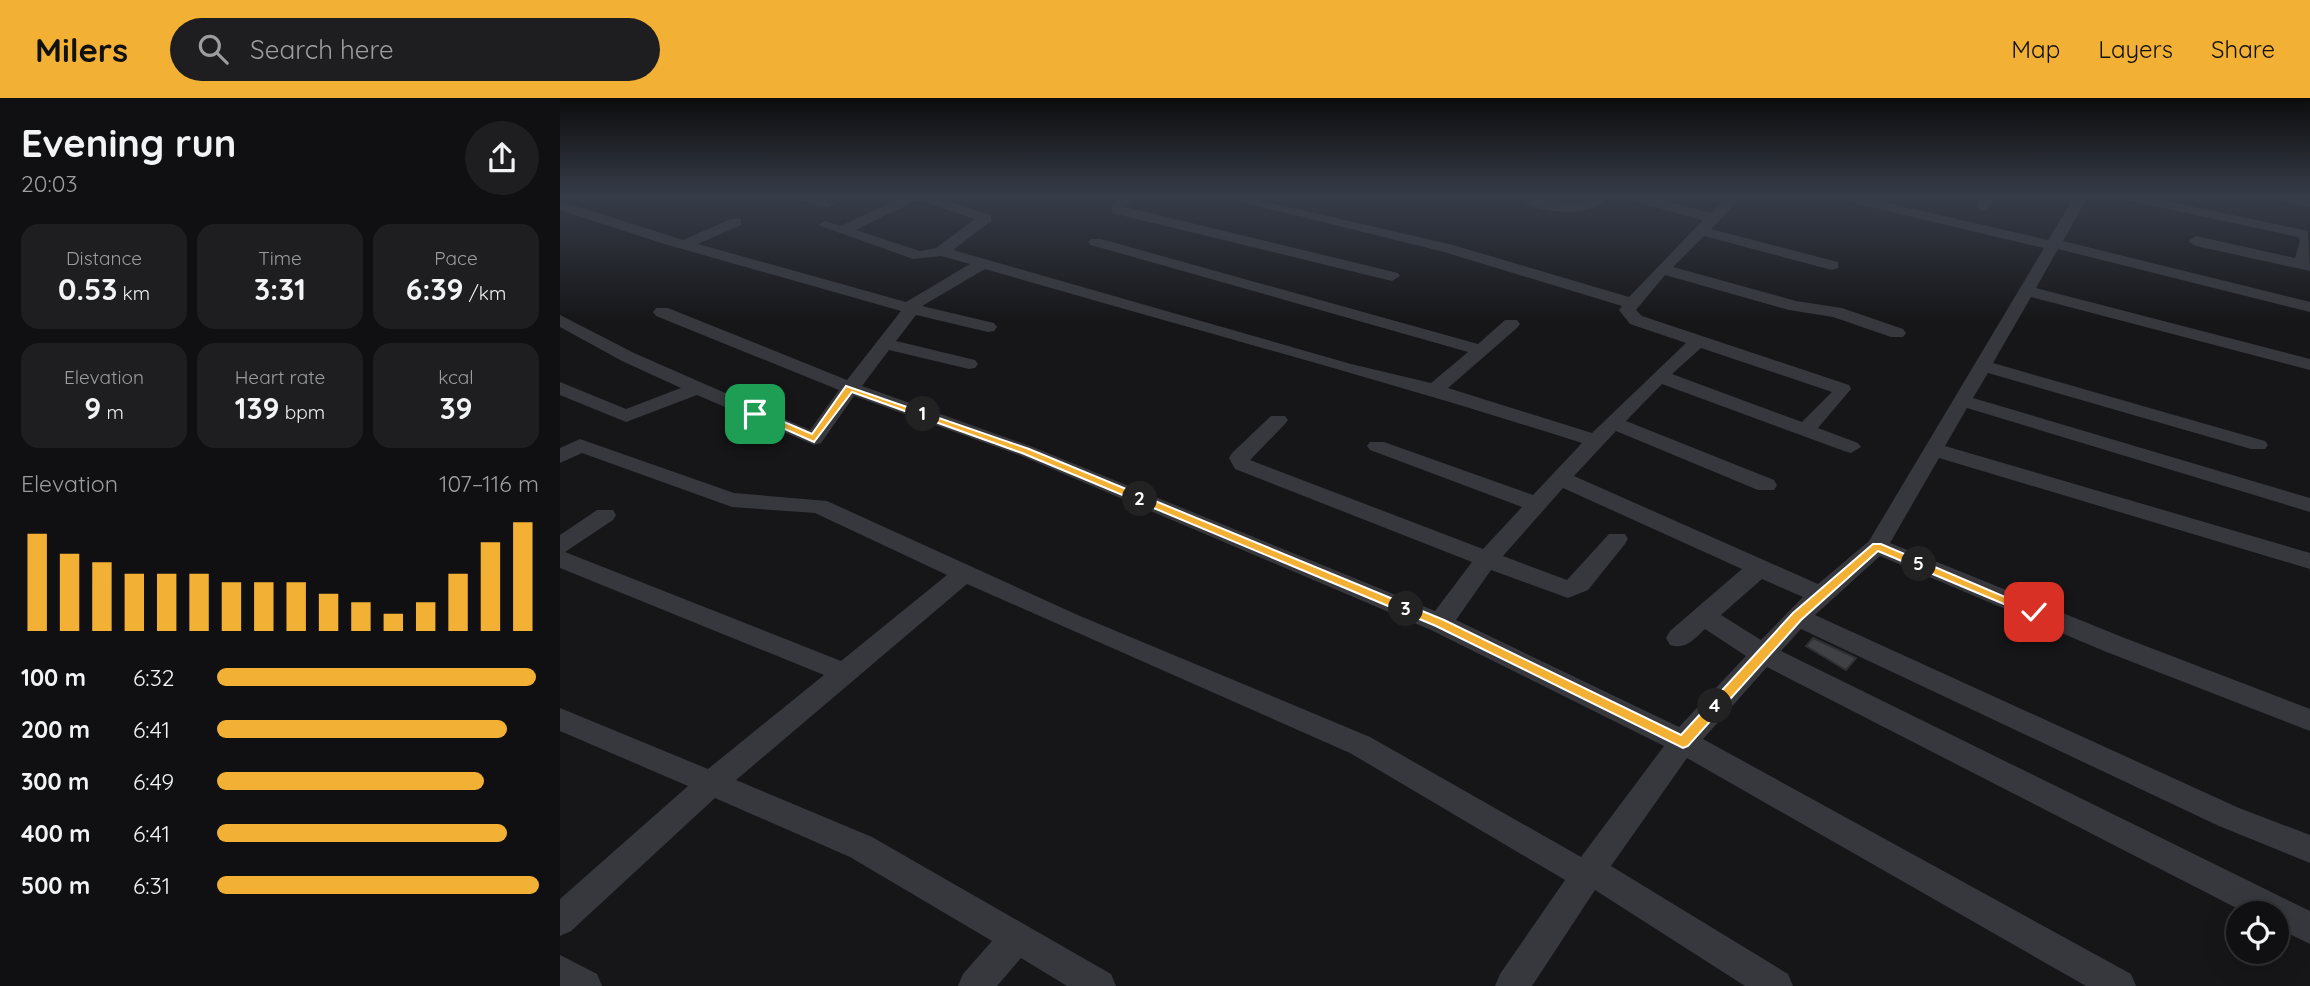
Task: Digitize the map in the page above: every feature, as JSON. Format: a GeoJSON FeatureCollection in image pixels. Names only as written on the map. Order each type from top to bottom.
{"type":"FeatureCollection","features":[{"type":"Feature","properties":{"kind":"street"},"geometry":{"type":"LineString","coordinates":[[664,238],[910,308],[988,327]]}},
{"type":"Feature","properties":{"kind":"street"},"geometry":{"type":"LineString","coordinates":[[684,245],[699,238]]}},
{"type":"Feature","properties":{"kind":"street"},"geometry":{"type":"LineString","coordinates":[[868,238],[919,256],[941,251],[958,238]]}},
{"type":"Feature","properties":{"kind":"street"},"geometry":{"type":"LineString","coordinates":[[1238,238],[1392,276]]}},
{"type":"Feature","properties":{"kind":"street"},"geometry":{"type":"LineString","coordinates":[[1408,238],[1630,303]]}},
{"type":"Feature","properties":{"kind":"street"},"geometry":{"type":"LineString","coordinates":[[1692,238],[1630,303],[1627,313],[1636,320],[1842,389],[1805,430]]}},
{"type":"Feature","properties":{"kind":"street"},"geometry":{"type":"LineString","coordinates":[[1750,238],[1832,265]]}},
{"type":"Feature","properties":{"kind":"street"},"geometry":{"type":"LineString","coordinates":[[2028,238],[2310,307]]}},
{"type":"Feature","properties":{"kind":"street"},"geometry":{"type":"LineString","coordinates":[[1512,986],[1588,873],[1683,742],[1797,617],[1877,546],[1936,450],[2055,238]]}},
{"type":"Feature","properties":{"kind":"street"},"geometry":{"type":"LineString","coordinates":[[2308,265],[2302,257],[2309,238]]}},
{"type":"Feature","properties":{"kind":"street"},"geometry":{"type":"LineString","coordinates":[[2196,241],[2308,265]]}},
{"type":"Feature","properties":{"kind":"street"},"geometry":{"type":"LineString","coordinates":[[1096,242],[1481,350]]}},
{"type":"Feature","properties":{"kind":"street"},"geometry":{"type":"LineString","coordinates":[[941,251],[1345,368],[1435,390],[1596,441]]}},
{"type":"Feature","properties":{"kind":"street"},"geometry":{"type":"LineString","coordinates":[[560,320],[628,357],[814,439],[910,308],[984,264]]}},
{"type":"Feature","properties":{"kind":"street"},"geometry":{"type":"LineString","coordinates":[[1662,269],[1795,306],[1836,312],[1897,333]]}},
{"type":"Feature","properties":{"kind":"street"},"geometry":{"type":"LineString","coordinates":[[2028,290],[2310,365]]}},
{"type":"Feature","properties":{"kind":"street"},"geometry":{"type":"LineString","coordinates":[[662,312],[850,388],[1026,451],[1440,623],[1683,742],[2119,986]]}},
{"type":"Feature","properties":{"kind":"street"},"geometry":{"type":"LineString","coordinates":[[1435,390],[1511,324]]}},
{"type":"Feature","properties":{"kind":"street"},"geometry":{"type":"LineString","coordinates":[[1440,623],[1487,558],[1536,504],[1658,376],[1698,341]]}},
{"type":"Feature","properties":{"kind":"street"},"geometry":{"type":"LineString","coordinates":[[883,343],[969,364]]}},
{"type":"Feature","properties":{"kind":"street"},"geometry":{"type":"LineString","coordinates":[[1984,366],[2258,445]]}},
{"type":"Feature","properties":{"kind":"street"},"geometry":{"type":"LineString","coordinates":[[1658,376],[1851,447]]}},
{"type":"Feature","properties":{"kind":"street"},"geometry":{"type":"LineString","coordinates":[[560,388],[625,416],[697,388]]}},
{"type":"Feature","properties":{"kind":"street"},"geometry":{"type":"LineString","coordinates":[[1964,401],[2310,505]]}},
{"type":"Feature","properties":{"kind":"street"},"geometry":{"type":"LineString","coordinates":[[1279,420],[1244,450],[1239,458],[1242,464],[1553,585],[1574,589],[1617,539]]}},
{"type":"Feature","properties":{"kind":"street"},"geometry":{"type":"LineString","coordinates":[[1613,423],[1766,485]]}},
{"type":"Feature","properties":{"kind":"street"},"geometry":{"type":"LineString","coordinates":[[560,457],[580,444],[732,500],[820,506],[1071,622],[1360,745],[1588,873],[1776,986]]}},
{"type":"Feature","properties":{"kind":"street"},"geometry":{"type":"LineString","coordinates":[[1377,446],[1536,504]]}},
{"type":"Feature","properties":{"kind":"street"},"geometry":{"type":"LineString","coordinates":[[1936,450],[2310,561]]}},
{"type":"Feature","properties":{"kind":"street"},"geometry":{"type":"LineString","coordinates":[[1560,478],[1820,595]]}},
{"type":"Feature","properties":{"kind":"street"},"geometry":{"type":"LineString","coordinates":[[560,546],[605,515]]}},
{"type":"Feature","properties":{"kind":"street"},"geometry":{"type":"LineString","coordinates":[[1877,546],[2113,644],[2310,720]]}},
{"type":"Feature","properties":{"kind":"street"},"geometry":{"type":"LineString","coordinates":[[560,559],[845,673]]}},
{"type":"Feature","properties":{"kind":"street"},"geometry":{"type":"LineString","coordinates":[[1679,638],[1759,568]]}},
{"type":"Feature","properties":{"kind":"street"},"geometry":{"type":"LineString","coordinates":[[560,920],[712,783],[965,573]]}},
{"type":"Feature","properties":{"kind":"street"},"geometry":{"type":"LineString","coordinates":[[1705,617],[1763,654],[2310,928]]}},
{"type":"Feature","properties":{"kind":"street"},"geometry":{"type":"LineString","coordinates":[[1797,617],[2229,817],[2310,849]]}},
{"type":"Feature","properties":{"kind":"street"},"geometry":{"type":"LineString","coordinates":[[560,719],[861,847],[1098,986]]}},
{"type":"Feature","properties":{"kind":"street"},"geometry":{"type":"LineString","coordinates":[[975,986],[1017,938]]}},
{"type":"Feature","properties":{"kind":"street"},"geometry":{"type":"LineString","coordinates":[[560,972],[585,986]]}},
{"type":"Feature","properties":{"kind":"building"},"geometry":{"type":"Polygon","coordinates":[[[1813,638],[1856,658],[1846,670],[1806,646],[1813,638]]]}},
{"type":"Feature","properties":{"kind":"route"},"geometry":{"type":"LineString","coordinates":[[755,414],[814,439],[850,388],[1026,451],[1440,623],[1683,742],[1797,617],[1877,546],[2034,612]]}}]}
